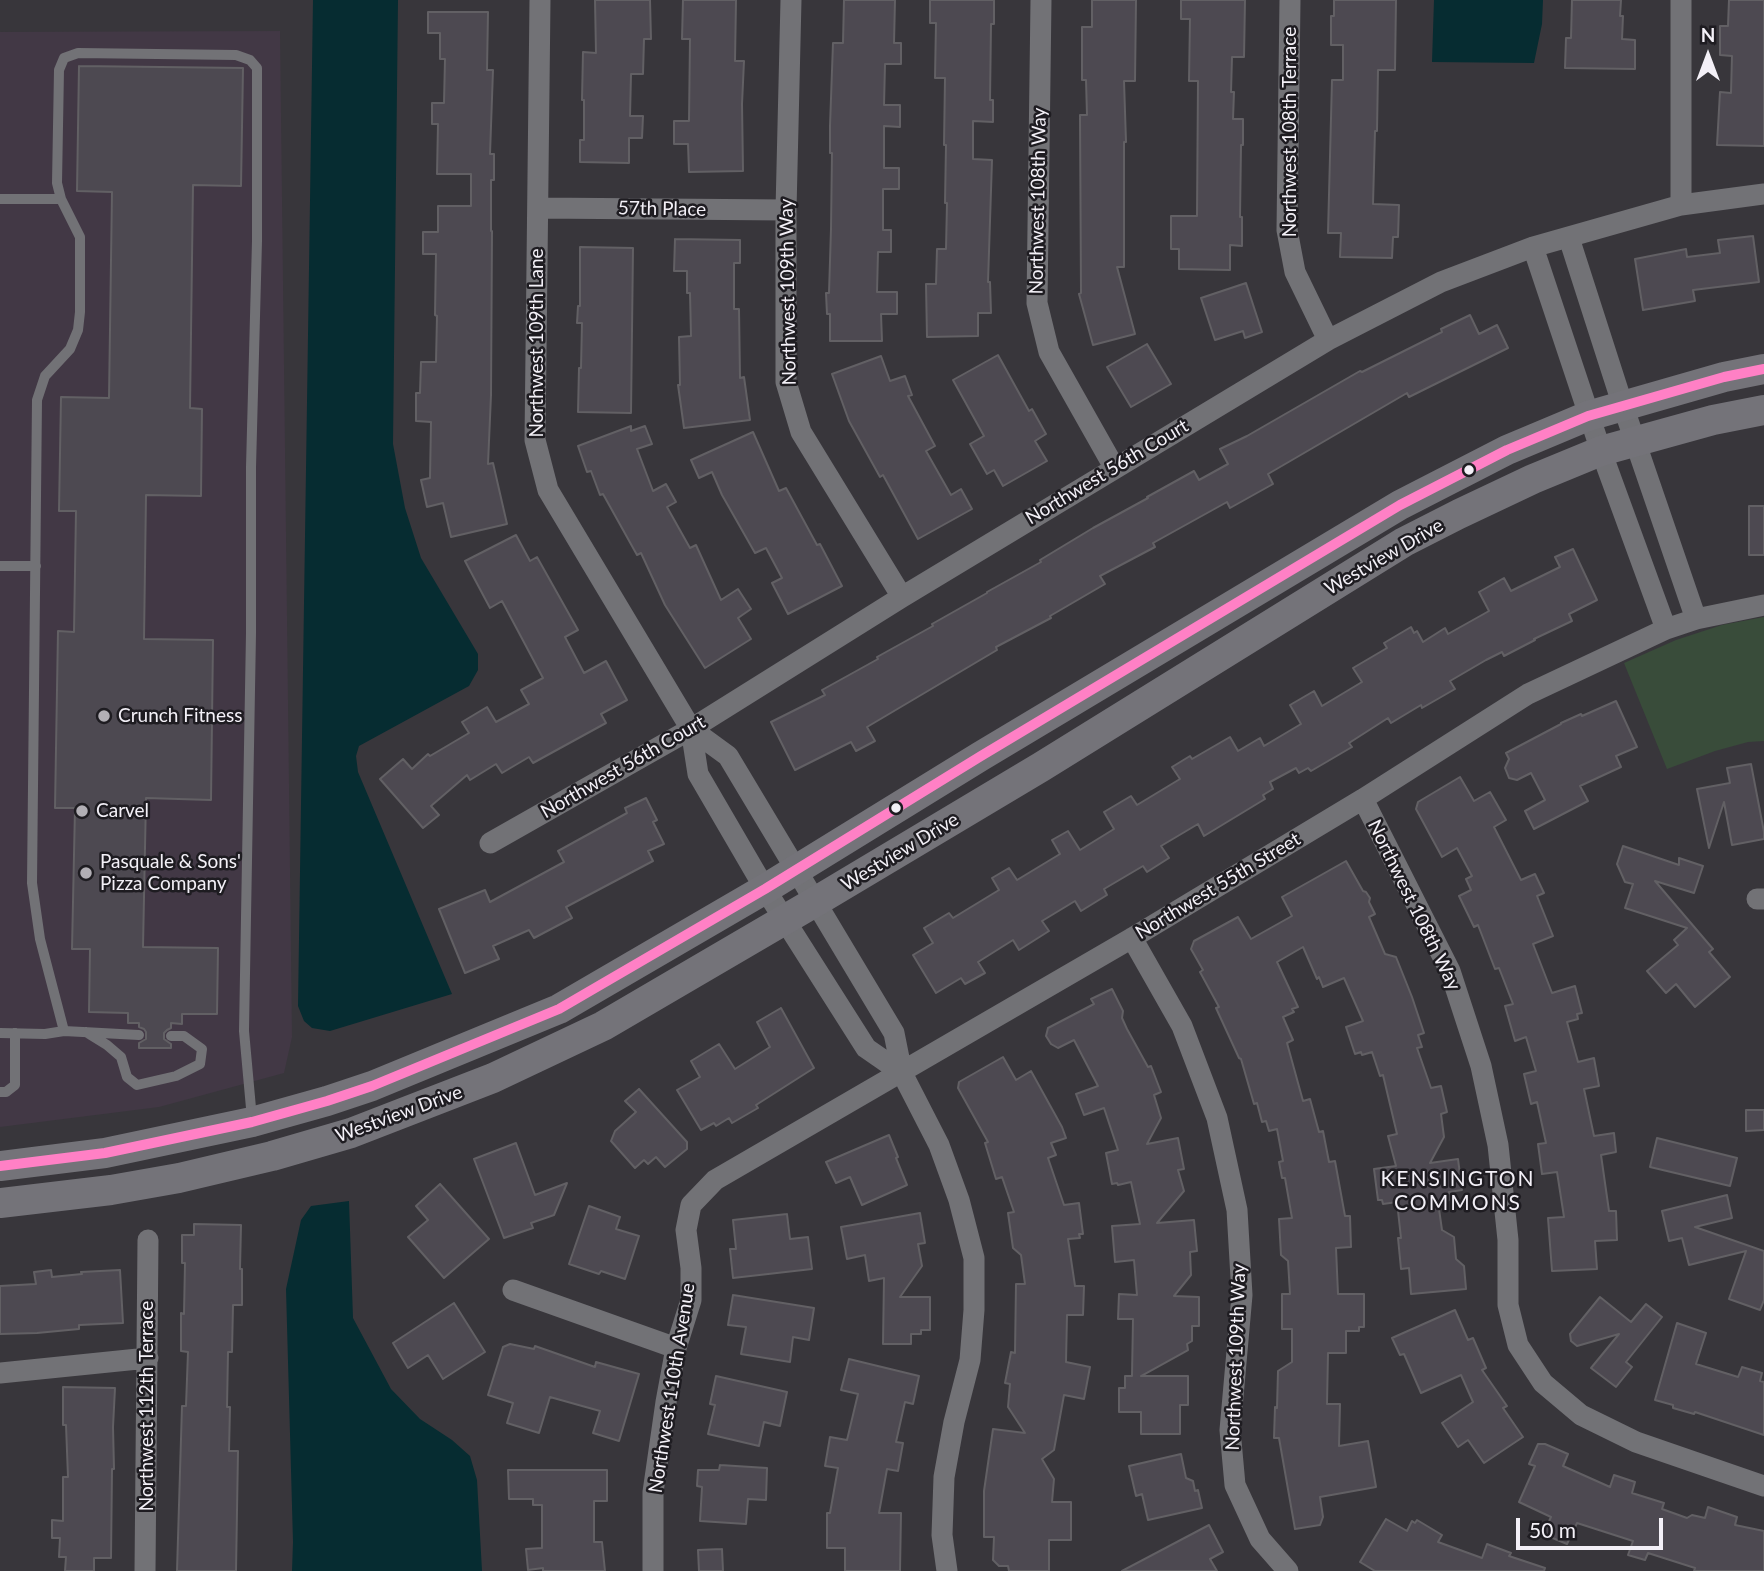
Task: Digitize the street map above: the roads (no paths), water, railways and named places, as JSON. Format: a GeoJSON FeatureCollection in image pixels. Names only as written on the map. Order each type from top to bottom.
{"type":"FeatureCollection","features":[{"type":"Feature","properties":{"kind":"street","name":"Northwest 109th Lane"},"geometry":{"type":"LineString","coordinates":[[540,0],[536,440],[548,489],[691,729],[698,774],[765,888],[866,1048],[901,1073]]}},
{"type":"Feature","properties":{"kind":"street","name":"Northwest 109th Way"},"geometry":{"type":"LineString","coordinates":[[791,0],[786,210],[786,382],[801,432],[901,597]]}},
{"type":"Feature","properties":{"kind":"street","name":"Northwest 108th Way"},"geometry":{"type":"LineString","coordinates":[[1041,0],[1037,303],[1049,352],[1114,467]]}},
{"type":"Feature","properties":{"kind":"street","name":"Northwest 108th Terrace"},"geometry":{"type":"LineString","coordinates":[[1290,0],[1287,230],[1295,272],[1328,340]]}},
{"type":"Feature","properties":{"kind":"street"},"geometry":{"type":"LineString","coordinates":[[1681,0],[1681,205]]}},
{"type":"Feature","properties":{"kind":"street","name":"Northwest 56th Court"},"geometry":{"type":"LineString","coordinates":[[490,844],[691,729],[901,597],[1328,340],[1441,282],[1534,247],[1681,205],[1764,194]]}},
{"type":"Feature","properties":{"kind":"street","name":"57th Place"},"geometry":{"type":"LineString","coordinates":[[538,208],[786,210]]}},
{"type":"Feature","properties":{"kind":"street"},"geometry":{"type":"LineString","coordinates":[[1569,238],[1696,619]]}},
{"type":"Feature","properties":{"kind":"street"},"geometry":{"type":"LineString","coordinates":[[1534,247],[1588,416],[1666,629]]}},
{"type":"Feature","properties":{"kind":"street","name":"Westview Drive"},"geometry":{"type":"LineString","coordinates":[[0,1166],[105,1153],[252,1122],[327,1101],[372,1086],[559,1009],[765,888],[993,748],[1400,505],[1507,450],[1588,416],[1724,377],[1764,369]]}},
{"type":"Feature","properties":{"kind":"street","name":"Westview Drive"},"geometry":{"type":"LineString","coordinates":[[0,1203],[111,1190],[179,1178],[272,1156],[351,1133],[493,1079],[603,1026],[815,902],[1041,767],[1404,542],[1533,479],[1601,451],[1713,420],[1764,410]]}},
{"type":"Feature","properties":{"kind":"street","name":"Northwest 55th Street"},"geometry":{"type":"LineString","coordinates":[[691,1205],[715,1180],[1132,939],[1363,799],[1528,694],[1666,629],[1696,619],[1764,605]]}},
{"type":"Feature","properties":{"kind":"street","name":"Northwest 109th Lane"},"geometry":{"type":"LineString","coordinates":[[691,729],[728,756],[894,1033],[901,1073],[939,1145],[959,1200],[974,1258],[974,1310],[970,1360],[954,1422],[944,1477],[942,1535],[947,1571]]}},
{"type":"Feature","properties":{"kind":"street","name":"Northwest 108th Way"},"geometry":{"type":"LineString","coordinates":[[1363,799],[1450,971],[1480,1066],[1498,1145],[1508,1240],[1508,1305],[1518,1345],[1543,1382],[1581,1415],[1636,1442],[1764,1486]]}},
{"type":"Feature","properties":{"kind":"street","name":"Northwest 109th Way"},"geometry":{"type":"LineString","coordinates":[[1132,939],[1182,1026],[1217,1118],[1237,1210],[1242,1295],[1230,1430],[1235,1485],[1260,1539],[1288,1571]]}},
{"type":"Feature","properties":{"kind":"street","name":"Northwest 110th Avenue"},"geometry":{"type":"LineString","coordinates":[[653,1571],[653,1492],[676,1348],[691,1300],[691,1268],[686,1230],[691,1205]]}},
{"type":"Feature","properties":{"kind":"street","name":"Northwest 112th Terrace"},"geometry":{"type":"LineString","coordinates":[[145,1571],[148,1240]]}},
{"type":"Feature","properties":{"kind":"street"},"geometry":{"type":"LineString","coordinates":[[513,1290],[676,1348]]}},
{"type":"Feature","properties":{"kind":"street"},"geometry":{"type":"LineString","coordinates":[[0,1373],[148,1358]]}},
{"type":"Feature","properties":{"kind":"lane"},"geometry":{"type":"LineString","coordinates":[[64,1031],[40,939],[32,883],[37,400],[45,376],[70,349],[78,330],[80,312],[80,237],[61,200],[57,183],[60,70],[64,58],[78,53],[236,55],[250,60],[257,68],[257,241],[251,467],[251,634],[244,1018],[252,1122]]}},
{"type":"Feature","properties":{"kind":"lane"},"geometry":{"type":"LineString","coordinates":[[0,199],[61,200]]}},
{"type":"Feature","properties":{"kind":"lane"},"geometry":{"type":"LineString","coordinates":[[0,566],[36,566]]}},
{"type":"Feature","properties":{"kind":"lane"},"geometry":{"type":"LineString","coordinates":[[0,1033],[45,1034],[64,1031],[139,1035]]}},
{"type":"Feature","properties":{"kind":"lane"},"geometry":{"type":"LineString","coordinates":[[86,1032],[121,1057],[127,1077],[137,1085],[176,1076],[200,1064],[202,1049],[184,1036],[171,1036]]}},
{"type":"Feature","properties":{"kind":"lane"},"geometry":{"type":"LineString","coordinates":[[0,1092],[6,1092],[15,1085],[15,1033]]}},
{"type":"Feature","properties":{"kind":"water"},"geometry":{"type":"Polygon","coordinates":[[[313,0],[398,0],[393,444],[405,508],[421,558],[478,654],[478,670],[469,686],[359,746],[356,756],[358,772],[452,994],[330,1031],[312,1028],[304,1021],[298,1006],[313,0]]]}},
{"type":"Feature","properties":{"kind":"water"},"geometry":{"type":"Polygon","coordinates":[[[1434,0],[1543,0],[1542,24],[1534,63],[1432,62],[1434,0]]]}},
{"type":"Feature","properties":{"kind":"water"},"geometry":{"type":"Polygon","coordinates":[[[349,1201],[353,1318],[391,1389],[420,1419],[452,1440],[470,1456],[477,1480],[482,1571],[292,1571],[286,1289],[301,1220],[311,1206],[349,1201]]]}},
{"type":"Feature","properties":{"kind":"place","name":"Crunch Fitness"},"geometry":{"type":"Point","coordinates":[104,716]}},
{"type":"Feature","properties":{"kind":"place","name":"Carvel"},"geometry":{"type":"Point","coordinates":[82,811]}},
{"type":"Feature","properties":{"kind":"place","name":"Pasquale & Sons' Pizza Company"},"geometry":{"type":"Point","coordinates":[86,873]}},
{"type":"Feature","properties":{"kind":"district","name":"KENSINGTON COMMONS"},"geometry":{"type":"Point","coordinates":[1458,1191]}}]}
